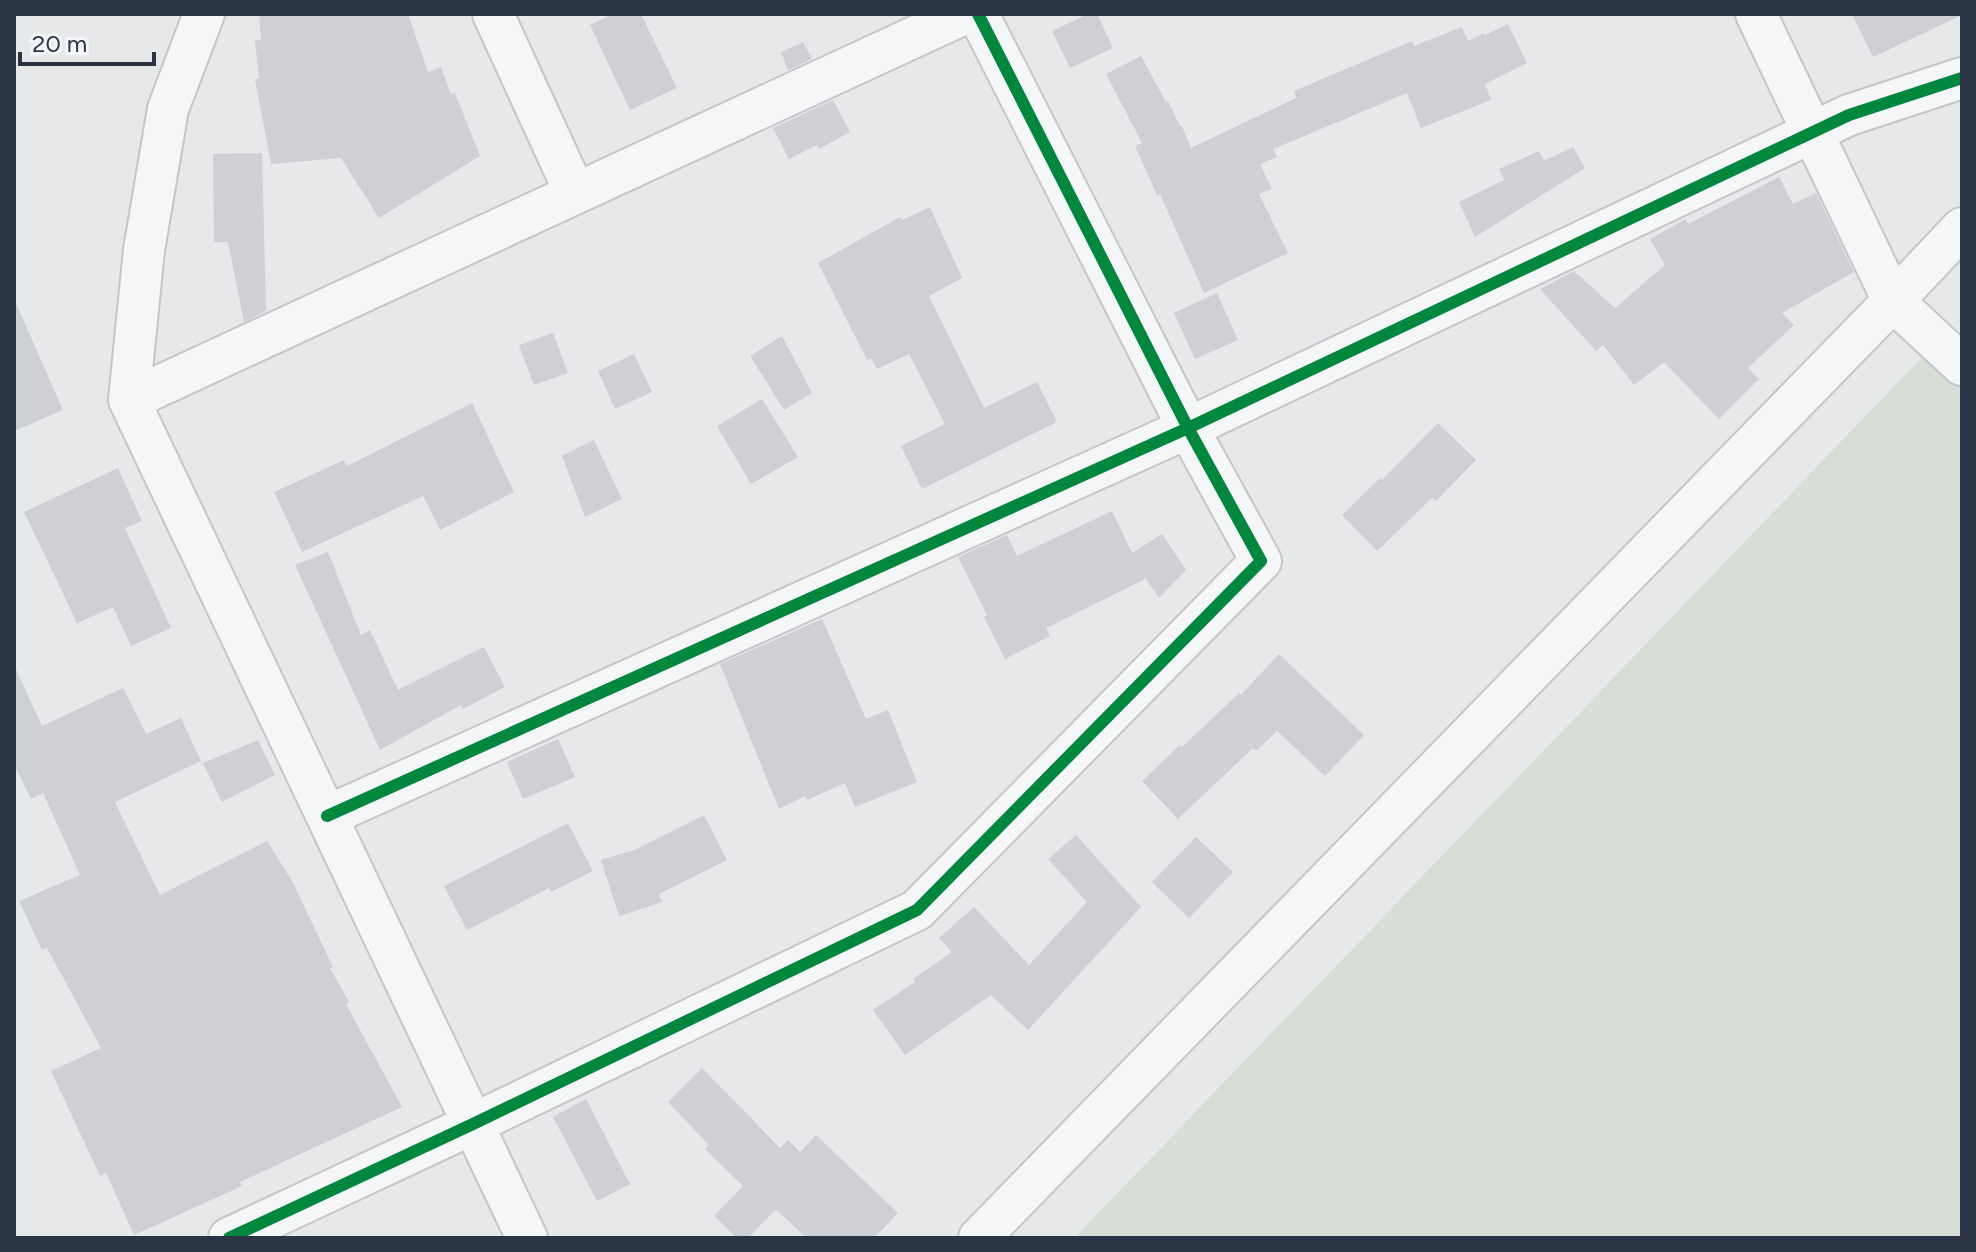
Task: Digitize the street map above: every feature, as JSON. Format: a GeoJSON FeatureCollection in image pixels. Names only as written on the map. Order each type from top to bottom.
{"type":"FeatureCollection","features":[{"type":"Feature","properties":{"kind":"street"},"geometry":{"type":"LineString","coordinates":[[204,14],[168,109],[144,250],[129,400],[527,1238]]}},
{"type":"Feature","properties":{"kind":"street"},"geometry":{"type":"LineString","coordinates":[[493,14],[575,193]]}},
{"type":"Feature","properties":{"kind":"street"},"geometry":{"type":"LineString","coordinates":[[129,400],[964,14]]}},
{"type":"Feature","properties":{"kind":"street"},"geometry":{"type":"LineString","coordinates":[[229,1238],[917,910],[1261,561],[1188,428],[978,14]]}},
{"type":"Feature","properties":{"kind":"street"},"geometry":{"type":"LineString","coordinates":[[1756,14],[1893,301],[1962,365]]}},
{"type":"Feature","properties":{"kind":"street"},"geometry":{"type":"LineString","coordinates":[[327,816],[1188,428],[1849,115],[1962,78]]}},
{"type":"Feature","properties":{"kind":"street"},"geometry":{"type":"LineString","coordinates":[[979,1238],[1962,228]]}},
{"type":"Feature","properties":{"kind":"shaded area"},"geometry":{"type":"Polygon","coordinates":[[[1937,342],[1962,366],[1962,1238],[1074,1238],[1937,342]]]}},
{"type":"Feature","properties":{"kind":"building"},"geometry":{"type":"Polygon","coordinates":[[[259,14],[408,14],[428,72],[441,67],[480,156],[379,218],[341,158],[271,164],[255,79],[259,78],[255,40],[261,40],[259,14]]]}},
{"type":"Feature","properties":{"kind":"building"},"geometry":{"type":"Polygon","coordinates":[[[613,14],[641,14],[677,88],[630,110],[590,25],[613,14]]]}},
{"type":"Feature","properties":{"kind":"building"},"geometry":{"type":"Polygon","coordinates":[[[1088,14],[1097,14],[1113,48],[1070,68],[1052,31],[1088,14]]]}},
{"type":"Feature","properties":{"kind":"building"},"geometry":{"type":"Polygon","coordinates":[[[1852,14],[1962,14],[1962,15],[1873,57],[1852,14]]]}},
{"type":"Feature","properties":{"kind":"building"},"geometry":{"type":"Polygon","coordinates":[[[1508,24],[1527,63],[1485,84],[1491,100],[1421,128],[1407,93],[1273,149],[1277,157],[1260,164],[1272,189],[1259,194],[1288,253],[1204,293],[1135,146],[1142,143],[1106,74],[1141,56],[1182,126],[1191,148],[1296,98],[1294,91],[1412,41],[1414,46],[1462,27],[1468,41],[1508,24]]]}},
{"type":"Feature","properties":{"kind":"building"},"geometry":{"type":"Polygon","coordinates":[[[803,42],[812,59],[788,70],[781,52],[803,42]]]}},
{"type":"Feature","properties":{"kind":"building"},"geometry":{"type":"Polygon","coordinates":[[[833,100],[850,132],[819,149],[817,145],[789,159],[773,128],[833,100]]]}},
{"type":"Feature","properties":{"kind":"building"},"geometry":{"type":"Polygon","coordinates":[[[1573,147],[1585,168],[1475,237],[1459,202],[1504,180],[1499,169],[1539,151],[1544,161],[1573,147]]]}},
{"type":"Feature","properties":{"kind":"building"},"geometry":{"type":"Polygon","coordinates":[[[262,153],[266,311],[244,322],[228,242],[214,242],[213,154],[262,153]]]}},
{"type":"Feature","properties":{"kind":"building"},"geometry":{"type":"Polygon","coordinates":[[[1779,177],[1793,204],[1816,193],[1854,272],[1782,313],[1794,325],[1748,368],[1759,379],[1719,419],[1664,362],[1634,385],[1603,345],[1596,351],[1540,289],[1574,271],[1615,308],[1665,265],[1650,239],[1686,219],[1688,224],[1779,177]]]}},
{"type":"Feature","properties":{"kind":"building"},"geometry":{"type":"Polygon","coordinates":[[[930,207],[962,278],[929,296],[984,408],[1037,382],[1057,422],[922,489],[901,446],[945,424],[909,354],[877,369],[871,358],[867,360],[818,263],[900,217],[902,220],[930,207]]]}},
{"type":"Feature","properties":{"kind":"building"},"geometry":{"type":"Polygon","coordinates":[[[1217,293],[1238,340],[1195,359],[1174,313],[1217,293]]]}},
{"type":"Feature","properties":{"kind":"building"},"geometry":{"type":"Polygon","coordinates":[[[14,299],[63,410],[14,431],[14,299]]]}},
{"type":"Feature","properties":{"kind":"building"},"geometry":{"type":"Polygon","coordinates":[[[553,333],[568,373],[534,385],[519,345],[553,333]]]}},
{"type":"Feature","properties":{"kind":"building"},"geometry":{"type":"Polygon","coordinates":[[[782,336],[812,393],[784,410],[750,356],[782,336]]]}},
{"type":"Feature","properties":{"kind":"building"},"geometry":{"type":"Polygon","coordinates":[[[634,354],[652,392],[615,409],[598,371],[634,354]]]}},
{"type":"Feature","properties":{"kind":"building"},"geometry":{"type":"Polygon","coordinates":[[[762,399],[798,457],[751,484],[717,426],[762,399]]]}},
{"type":"Feature","properties":{"kind":"building"},"geometry":{"type":"Polygon","coordinates":[[[472,403],[514,492],[440,530],[423,496],[302,552],[274,492],[344,460],[347,466],[472,403]]]}},
{"type":"Feature","properties":{"kind":"building"},"geometry":{"type":"Polygon","coordinates":[[[1438,423],[1476,460],[1436,501],[1432,498],[1377,551],[1342,515],[1380,478],[1382,480],[1438,423]]]}},
{"type":"Feature","properties":{"kind":"building"},"geometry":{"type":"Polygon","coordinates":[[[594,440],[622,499],[585,517],[562,456],[594,440]]]}},
{"type":"Feature","properties":{"kind":"building"},"geometry":{"type":"Polygon","coordinates":[[[118,468],[142,521],[125,528],[171,628],[131,646],[113,607],[77,623],[24,512],[118,468]]]}},
{"type":"Feature","properties":{"kind":"building"},"geometry":{"type":"Polygon","coordinates":[[[1112,511],[1132,553],[1162,534],[1186,570],[1159,598],[1144,576],[1145,579],[1046,628],[1050,636],[1005,659],[958,557],[1007,535],[1017,556],[1112,511]]]}},
{"type":"Feature","properties":{"kind":"building"},"geometry":{"type":"Polygon","coordinates":[[[328,552],[361,635],[370,630],[398,690],[484,647],[505,687],[463,709],[461,705],[380,750],[295,565],[328,552]]]}},
{"type":"Feature","properties":{"kind":"building"},"geometry":{"type":"Polygon","coordinates":[[[822,619],[866,719],[888,710],[917,782],[855,807],[845,783],[807,800],[805,796],[779,809],[720,664],[822,619]]]}},
{"type":"Feature","properties":{"kind":"building"},"geometry":{"type":"Polygon","coordinates":[[[1279,654],[1364,735],[1325,776],[1277,731],[1256,751],[1253,748],[1178,819],[1142,781],[1239,693],[1241,695],[1279,654]]]}},
{"type":"Feature","properties":{"kind":"building"},"geometry":{"type":"Polygon","coordinates":[[[14,665],[42,726],[123,688],[146,734],[181,718],[201,761],[115,802],[160,895],[267,841],[292,881],[333,967],[330,968],[349,1002],[346,1004],[402,1107],[134,1235],[106,1173],[100,1176],[51,1071],[101,1048],[47,948],[42,950],[19,901],[80,875],[43,793],[31,799],[14,764],[14,665]]]}},
{"type":"Feature","properties":{"kind":"building"},"geometry":{"type":"Polygon","coordinates":[[[558,739],[575,777],[523,799],[507,762],[558,739]]]}},
{"type":"Feature","properties":{"kind":"building"},"geometry":{"type":"Polygon","coordinates":[[[258,740],[275,775],[222,802],[203,763],[258,740]]]}},
{"type":"Feature","properties":{"kind":"building"},"geometry":{"type":"Polygon","coordinates":[[[704,815],[727,860],[659,894],[662,902],[619,916],[601,860],[634,850],[704,815]]]}},
{"type":"Feature","properties":{"kind":"building"},"geometry":{"type":"Polygon","coordinates":[[[568,823],[593,871],[551,892],[549,888],[467,930],[444,886],[568,823]]]}},
{"type":"Feature","properties":{"kind":"building"},"geometry":{"type":"Polygon","coordinates":[[[1076,835],[1141,907],[1028,1030],[991,995],[905,1055],[873,1010],[952,952],[939,938],[974,907],[1029,965],[1087,902],[1048,859],[1076,835]]]}},
{"type":"Feature","properties":{"kind":"building"},"geometry":{"type":"Polygon","coordinates":[[[1196,837],[1233,872],[1189,918],[1152,882],[1196,837]]]}},
{"type":"Feature","properties":{"kind":"building"},"geometry":{"type":"Polygon","coordinates":[[[702,1068],[780,1148],[788,1140],[800,1152],[816,1135],[898,1213],[874,1238],[806,1238],[776,1209],[748,1238],[737,1238],[714,1216],[743,1186],[705,1149],[709,1145],[668,1102],[702,1068]]]}},
{"type":"Feature","properties":{"kind":"building"},"geometry":{"type":"Polygon","coordinates":[[[586,1099],[630,1184],[597,1201],[553,1117],[586,1099]]]}},
{"type":"Feature","properties":{"kind":"cycle path"},"geometry":{"type":"LineString","coordinates":[[229,1238],[917,910],[1261,561],[1188,428],[978,14]]}},
{"type":"Feature","properties":{"kind":"cycle path"},"geometry":{"type":"LineString","coordinates":[[327,816],[1188,428],[1849,115],[1962,78]]}}]}
